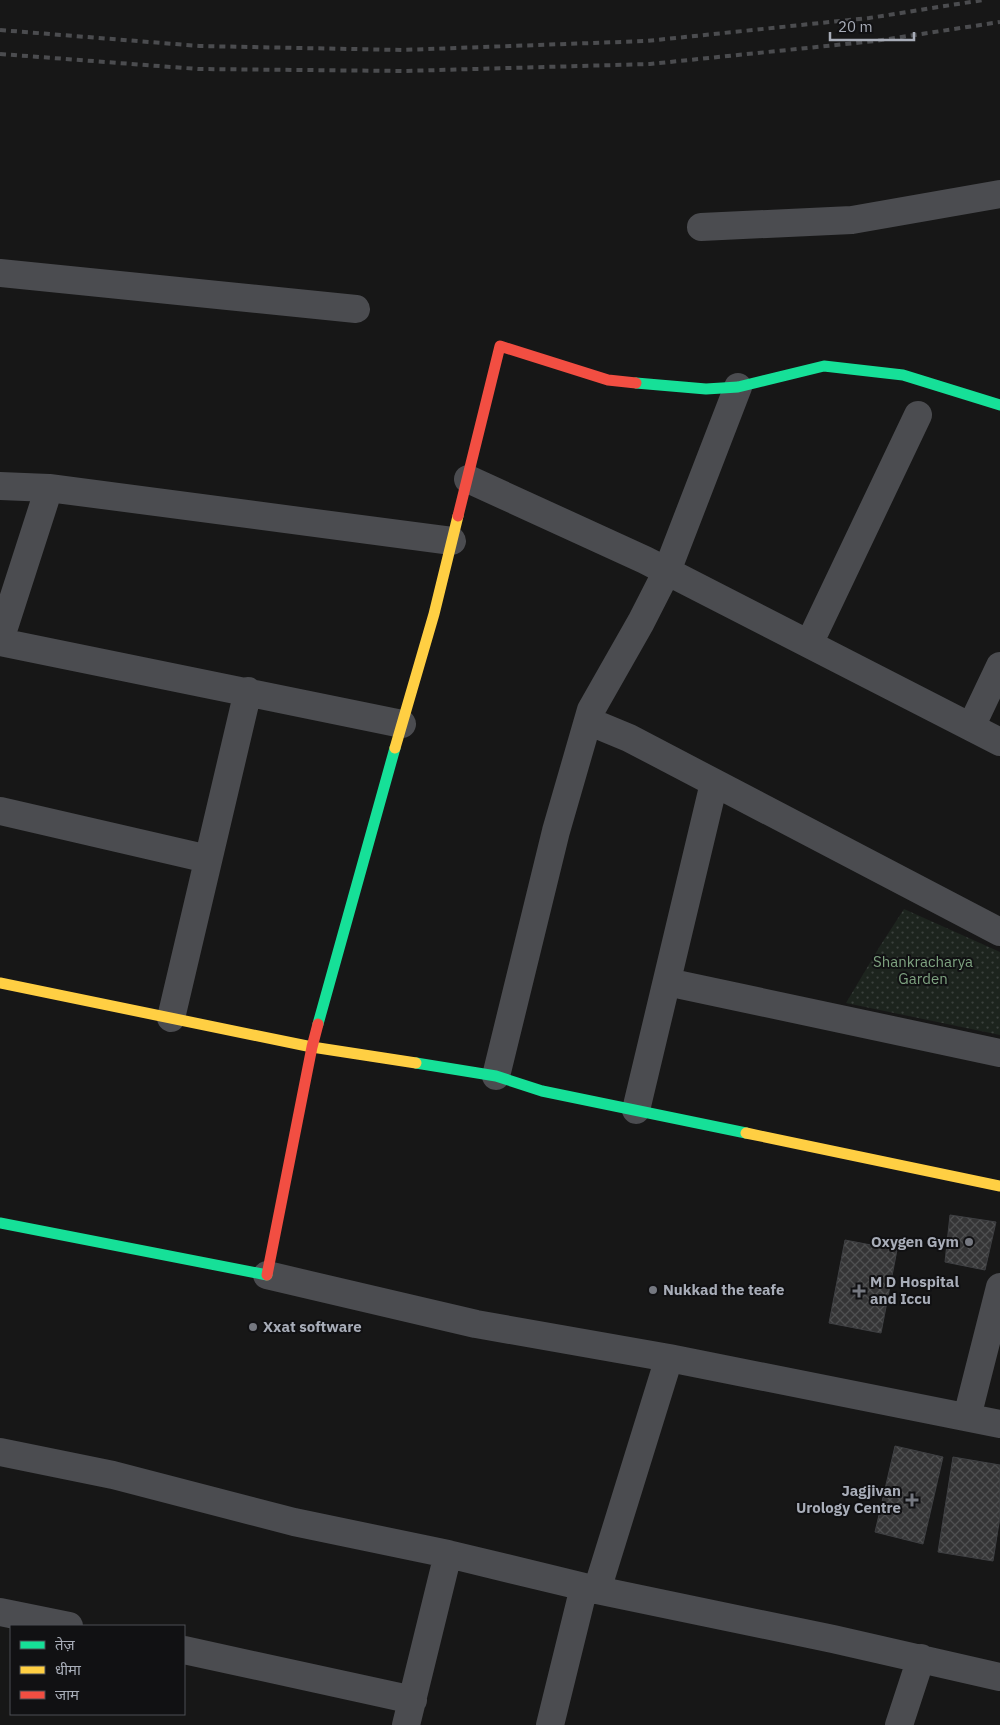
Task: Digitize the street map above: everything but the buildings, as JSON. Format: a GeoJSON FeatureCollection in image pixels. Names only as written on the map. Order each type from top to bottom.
{"type":"FeatureCollection","features":[{"type":"Feature","properties":{"kind":"street"},"geometry":{"type":"LineString","coordinates":[[701,227],[852,220],[1000,194]]}},
{"type":"Feature","properties":{"kind":"street"},"geometry":{"type":"LineString","coordinates":[[0,273],[356,309]]}},
{"type":"Feature","properties":{"kind":"street"},"geometry":{"type":"LineString","coordinates":[[267,1276],[312,1047],[434,614],[500,346],[608,380],[706,389],[738,387],[824,366],[903,375],[1000,405]]}},
{"type":"Feature","properties":{"kind":"street"},"geometry":{"type":"LineString","coordinates":[[496,1076],[556,831],[591,710],[641,622],[667,571],[738,387]]}},
{"type":"Feature","properties":{"kind":"street"},"geometry":{"type":"LineString","coordinates":[[809,644],[918,415]]}},
{"type":"Feature","properties":{"kind":"street"},"geometry":{"type":"LineString","coordinates":[[468,479],[667,571],[1000,742]]}},
{"type":"Feature","properties":{"kind":"street"},"geometry":{"type":"LineString","coordinates":[[0,486],[49,488],[452,540]]}},
{"type":"Feature","properties":{"kind":"street"},"geometry":{"type":"LineString","coordinates":[[49,488],[0,641],[402,724]]}},
{"type":"Feature","properties":{"kind":"street"},"geometry":{"type":"LineString","coordinates":[[971,727],[1000,666]]}},
{"type":"Feature","properties":{"kind":"street"},"geometry":{"type":"LineString","coordinates":[[171,1018],[248,691]]}},
{"type":"Feature","properties":{"kind":"street"},"geometry":{"type":"LineString","coordinates":[[588,721],[629,738],[1000,931]]}},
{"type":"Feature","properties":{"kind":"street"},"geometry":{"type":"LineString","coordinates":[[636,1110],[714,783]]}},
{"type":"Feature","properties":{"kind":"street"},"geometry":{"type":"LineString","coordinates":[[0,811],[208,859]]}},
{"type":"Feature","properties":{"kind":"street"},"geometry":{"type":"LineString","coordinates":[[667,982],[1000,1053]]}},
{"type":"Feature","properties":{"kind":"street"},"geometry":{"type":"LineString","coordinates":[[0,983],[312,1047],[496,1076],[542,1090],[1000,1186]]}},
{"type":"Feature","properties":{"kind":"street"},"geometry":{"type":"LineString","coordinates":[[0,1223],[267,1276],[476,1324],[670,1358],[1000,1424]]}},
{"type":"Feature","properties":{"kind":"street"},"geometry":{"type":"LineString","coordinates":[[967,1417],[1000,1287]]}},
{"type":"Feature","properties":{"kind":"street"},"geometry":{"type":"LineString","coordinates":[[550,1725],[590,1589],[670,1358]]}},
{"type":"Feature","properties":{"kind":"street"},"geometry":{"type":"LineString","coordinates":[[0,1452],[113,1475],[294,1522],[448,1554],[590,1589],[921,1658],[1000,1677]]}},
{"type":"Feature","properties":{"kind":"street"},"geometry":{"type":"LineString","coordinates":[[185,1650],[410,1712],[448,1554]]}},
{"type":"Feature","properties":{"kind":"street"},"geometry":{"type":"LineString","coordinates":[[0,1612],[64,1625]]}},
{"type":"Feature","properties":{"kind":"street"},"geometry":{"type":"LineString","coordinates":[[899,1725],[921,1658]]}},
{"type":"Feature","properties":{"kind":"green space","name":"Shankracharya Garden"},"geometry":{"type":"Polygon","coordinates":[[[904,909],[1000,952],[1000,1035],[846,1003],[904,909]]]}},
{"type":"Feature","properties":{"kind":"railway"},"geometry":{"type":"LineString","coordinates":[[0,30],[199,46],[402,50],[646,41],[869,18],[983,0]]}},
{"type":"Feature","properties":{"kind":"railway"},"geometry":{"type":"LineString","coordinates":[[0,54],[198,69],[404,71],[650,64],[875,41],[1000,22]]}},
{"type":"Feature","properties":{"kind":"traffic: fast"},"geometry":{"type":"LineString","coordinates":[[636,383],[706,389],[738,387],[824,366],[903,375],[1000,405]]}},
{"type":"Feature","properties":{"kind":"traffic: fast"},"geometry":{"type":"LineString","coordinates":[[318,1024],[395,748]]}},
{"type":"Feature","properties":{"kind":"traffic: fast"},"geometry":{"type":"LineString","coordinates":[[416,1063],[496,1076],[542,1091],[746,1133]]}},
{"type":"Feature","properties":{"kind":"traffic: fast"},"geometry":{"type":"LineString","coordinates":[[0,1223],[267,1275]]}},
{"type":"Feature","properties":{"kind":"traffic: slow"},"geometry":{"type":"LineString","coordinates":[[395,748],[434,614],[458,516]]}},
{"type":"Feature","properties":{"kind":"traffic: slow"},"geometry":{"type":"LineString","coordinates":[[0,983],[312,1047],[416,1063]]}},
{"type":"Feature","properties":{"kind":"traffic: slow"},"geometry":{"type":"LineString","coordinates":[[746,1133],[1000,1186]]}},
{"type":"Feature","properties":{"kind":"traffic: jam"},"geometry":{"type":"LineString","coordinates":[[458,516],[500,346],[608,380],[636,383]]}},
{"type":"Feature","properties":{"kind":"traffic: jam"},"geometry":{"type":"LineString","coordinates":[[267,1275],[318,1024]]}},
{"type":"Feature","properties":{"kind":"place","name":"Oxygen Gym"},"geometry":{"type":"Point","coordinates":[969,1242]}},
{"type":"Feature","properties":{"kind":"place","name":"Nukkad the teafe"},"geometry":{"type":"Point","coordinates":[653,1290]}},
{"type":"Feature","properties":{"kind":"place","name":"M D Hospital and Iccu"},"geometry":{"type":"Point","coordinates":[859,1291]}},
{"type":"Feature","properties":{"kind":"place","name":"Xxat software"},"geometry":{"type":"Point","coordinates":[253,1327]}},
{"type":"Feature","properties":{"kind":"place","name":"Jagjivan Urology Centre"},"geometry":{"type":"Point","coordinates":[912,1500]}}]}
